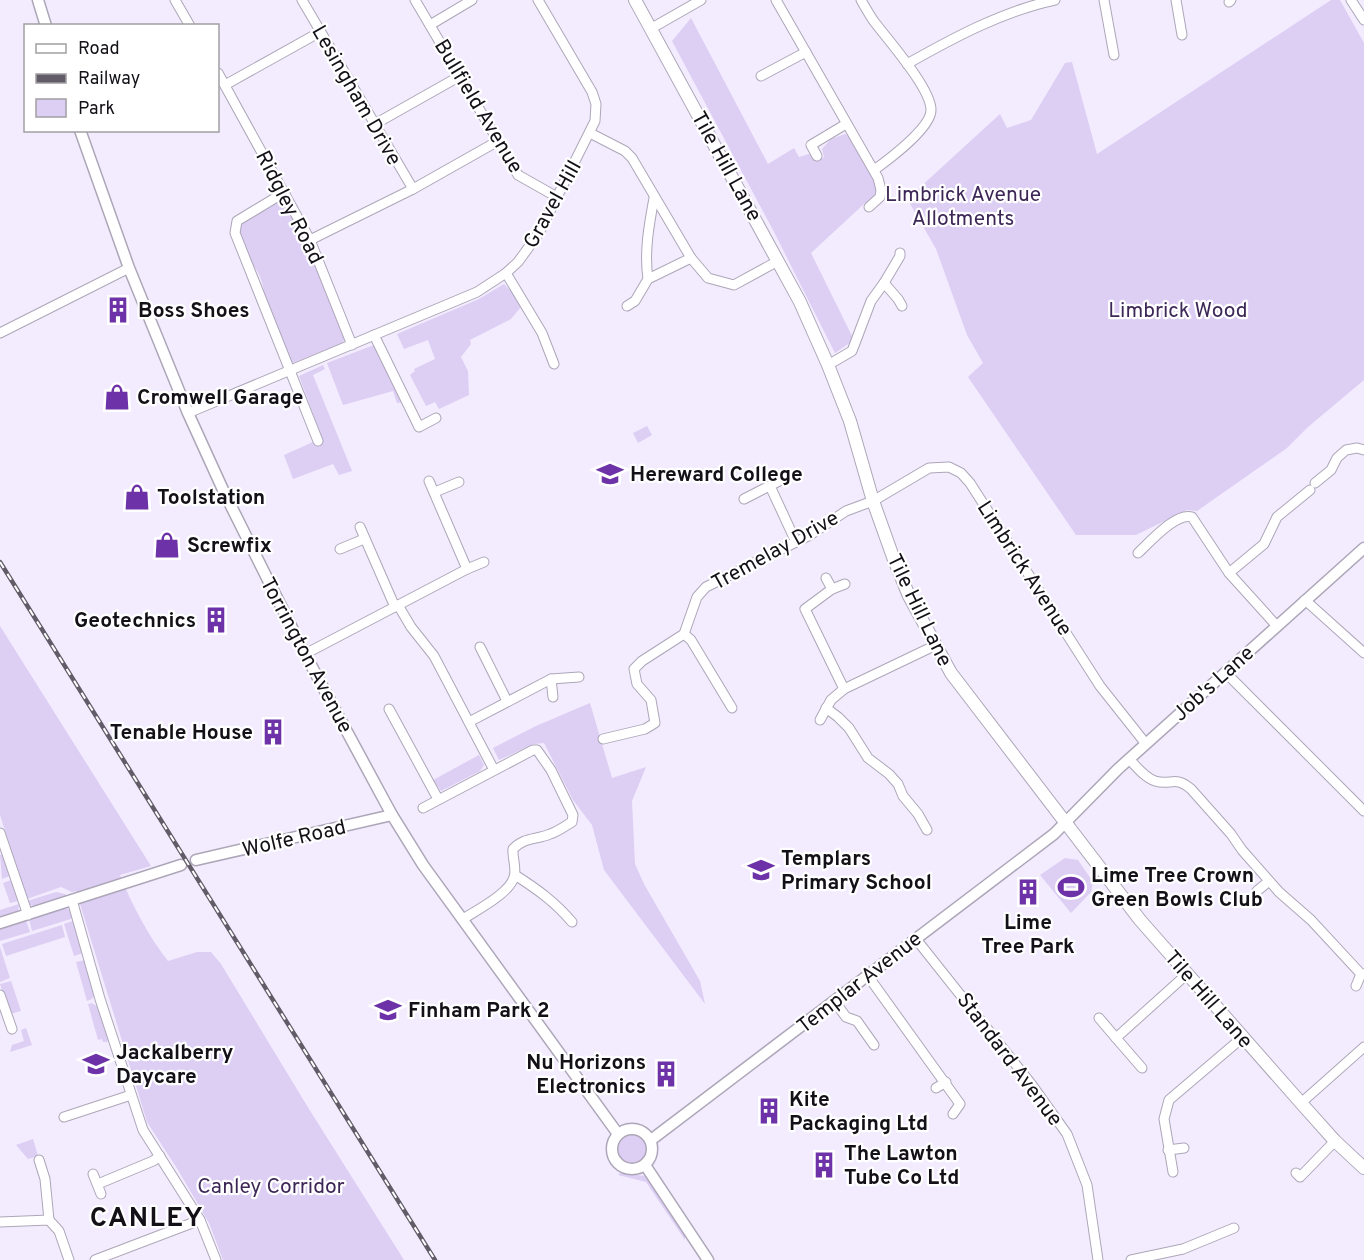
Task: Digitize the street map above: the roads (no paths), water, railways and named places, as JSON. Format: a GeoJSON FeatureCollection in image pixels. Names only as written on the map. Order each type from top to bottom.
{"type":"FeatureCollection","features":[{"type":"Feature","properties":{"kind":"main road","name":"Tile Hill Lane"},"geometry":{"type":"LineString","coordinates":[[635,0],[800,302],[850,421],[873,501],[909,596],[934,646],[965,694],[1140,920],[1335,1141],[1364,1168]]}},
{"type":"Feature","properties":{"kind":"street"},"geometry":{"type":"LineString","coordinates":[[38,0],[45,24]]}},
{"type":"Feature","properties":{"kind":"street"},"geometry":{"type":"LineString","coordinates":[[175,0],[189,24]]}},
{"type":"Feature","properties":{"kind":"street","name":"Lesingham Drive"},"geometry":{"type":"LineString","coordinates":[[302,0],[413,189]]}},
{"type":"Feature","properties":{"kind":"street","name":"Bullfield Avenue"},"geometry":{"type":"LineString","coordinates":[[415,0],[522,178],[557,197]]}},
{"type":"Feature","properties":{"kind":"street"},"geometry":{"type":"LineString","coordinates":[[430,25],[472,0]]}},
{"type":"Feature","properties":{"kind":"street","name":"Gravel Hill"},"geometry":{"type":"LineString","coordinates":[[188,413],[477,292],[506,273],[533,243],[590,133],[596,115],[595,99],[538,0]]}},
{"type":"Feature","properties":{"kind":"street"},"geometry":{"type":"LineString","coordinates":[[651,28],[701,0]]}},
{"type":"Feature","properties":{"kind":"street"},"geometry":{"type":"LineString","coordinates":[[776,0],[874,170],[881,190],[880,197],[869,207]]}},
{"type":"Feature","properties":{"kind":"street"},"geometry":{"type":"LineString","coordinates":[[861,0],[873,20],[907,64],[928,98],[931,110],[930,118],[925,126],[874,170]]}},
{"type":"Feature","properties":{"kind":"street"},"geometry":{"type":"LineString","coordinates":[[907,64],[959,36],[1006,15],[1044,1],[1055,0]]}},
{"type":"Feature","properties":{"kind":"street"},"geometry":{"type":"LineString","coordinates":[[1104,0],[1114,54]]}},
{"type":"Feature","properties":{"kind":"street"},"geometry":{"type":"LineString","coordinates":[[1176,0],[1182,35]]}},
{"type":"Feature","properties":{"kind":"street"},"geometry":{"type":"LineString","coordinates":[[1351,0],[1364,20]]}},
{"type":"Feature","properties":{"kind":"street"},"geometry":{"type":"LineString","coordinates":[[225,85],[320,32]]}},
{"type":"Feature","properties":{"kind":"street"},"geometry":{"type":"LineString","coordinates":[[761,76],[806,52]]}},
{"type":"Feature","properties":{"kind":"street","name":"Ridgley Road"},"geometry":{"type":"LineString","coordinates":[[219,75],[310,240],[352,345]]}},
{"type":"Feature","properties":{"kind":"street"},"geometry":{"type":"LineString","coordinates":[[375,124],[460,76]]}},
{"type":"Feature","properties":{"kind":"street"},"geometry":{"type":"LineString","coordinates":[[817,156],[811,145],[846,124]]}},
{"type":"Feature","properties":{"kind":"street","name":"Torrington Avenue"},"geometry":{"type":"LineString","coordinates":[[81,132],[129,268],[188,413],[249,545],[305,654],[392,815],[423,865],[618,1134]]}},
{"type":"Feature","properties":{"kind":"street"},"geometry":{"type":"LineString","coordinates":[[590,133],[625,151],[632,158],[691,258],[708,278],[734,285],[778,261]]}},
{"type":"Feature","properties":{"kind":"street"},"geometry":{"type":"LineString","coordinates":[[310,240],[413,189],[498,141]]}},
{"type":"Feature","properties":{"kind":"street"},"geometry":{"type":"LineString","coordinates":[[285,192],[243,215],[237,221],[235,233],[318,441]]}},
{"type":"Feature","properties":{"kind":"street"},"geometry":{"type":"LineString","coordinates":[[648,279],[647,243],[654,198]]}},
{"type":"Feature","properties":{"kind":"street"},"geometry":{"type":"LineString","coordinates":[[828,365],[852,351],[871,301],[884,283],[900,253]]}},
{"type":"Feature","properties":{"kind":"street"},"geometry":{"type":"LineString","coordinates":[[627,306],[635,301],[648,279],[691,258]]}},
{"type":"Feature","properties":{"kind":"street"},"geometry":{"type":"LineString","coordinates":[[0,333],[129,268]]}},
{"type":"Feature","properties":{"kind":"street"},"geometry":{"type":"LineString","coordinates":[[506,273],[542,333],[554,364]]}},
{"type":"Feature","properties":{"kind":"street"},"geometry":{"type":"LineString","coordinates":[[884,283],[902,306]]}},
{"type":"Feature","properties":{"kind":"street"},"geometry":{"type":"LineString","coordinates":[[374,335],[419,427],[436,418]]}},
{"type":"Feature","properties":{"kind":"street"},"geometry":{"type":"LineString","coordinates":[[1229,573],[1264,544],[1277,517],[1331,470],[1337,458],[1346,450],[1357,448],[1364,450]]}},
{"type":"Feature","properties":{"kind":"street","name":"Limbrick Avenue"},"geometry":{"type":"LineString","coordinates":[[873,501],[929,468],[949,467],[963,475],[986,507],[1100,686],[1146,744]]}},
{"type":"Feature","properties":{"kind":"street"},"geometry":{"type":"LineString","coordinates":[[744,499],[787,477]]}},
{"type":"Feature","properties":{"kind":"street"},"geometry":{"type":"LineString","coordinates":[[429,481],[467,569]]}},
{"type":"Feature","properties":{"kind":"street"},"geometry":{"type":"LineString","coordinates":[[435,492],[459,482]]}},
{"type":"Feature","properties":{"kind":"street"},"geometry":{"type":"LineString","coordinates":[[770,486],[796,542]]}},
{"type":"Feature","properties":{"kind":"street","name":"Tremelay Drive"},"geometry":{"type":"LineString","coordinates":[[684,634],[697,597],[706,587],[825,527],[846,511],[873,501]]}},
{"type":"Feature","properties":{"kind":"street"},"geometry":{"type":"LineString","coordinates":[[1138,553],[1174,521],[1188,516],[1196,520],[1229,573],[1276,625]]}},
{"type":"Feature","properties":{"kind":"street"},"geometry":{"type":"LineString","coordinates":[[360,527],[396,606],[434,656],[494,770]]}},
{"type":"Feature","properties":{"kind":"street"},"geometry":{"type":"LineString","coordinates":[[340,549],[364,539]]}},
{"type":"Feature","properties":{"kind":"street","name":"Job's Lane"},"geometry":{"type":"LineString","coordinates":[[1065,822],[1094,791],[1364,548]]}},
{"type":"Feature","properties":{"kind":"street"},"geometry":{"type":"LineString","coordinates":[[305,654],[484,562]]}},
{"type":"Feature","properties":{"kind":"street"},"geometry":{"type":"LineString","coordinates":[[826,578],[832,589]]}},
{"type":"Feature","properties":{"kind":"street"},"geometry":{"type":"LineString","coordinates":[[794,609],[805,609],[832,589],[845,584]]}},
{"type":"Feature","properties":{"kind":"street"},"geometry":{"type":"LineString","coordinates":[[1305,600],[1364,653]]}},
{"type":"Feature","properties":{"kind":"street"},"geometry":{"type":"LineString","coordinates":[[805,609],[844,689]]}},
{"type":"Feature","properties":{"kind":"street"},"geometry":{"type":"LineString","coordinates":[[603,739],[645,729],[656,723],[651,700],[637,684],[634,669],[642,661],[684,634],[692,640],[732,708]]}},
{"type":"Feature","properties":{"kind":"street"},"geometry":{"type":"LineString","coordinates":[[820,720],[831,700],[844,689],[934,646]]}},
{"type":"Feature","properties":{"kind":"street"},"geometry":{"type":"LineString","coordinates":[[480,647],[507,701]]}},
{"type":"Feature","properties":{"kind":"street"},"geometry":{"type":"LineString","coordinates":[[1225,672],[1364,811]]}},
{"type":"Feature","properties":{"kind":"street"},"geometry":{"type":"LineString","coordinates":[[469,722],[551,679],[579,677]]}},
{"type":"Feature","properties":{"kind":"street"},"geometry":{"type":"LineString","coordinates":[[551,679],[553,697]]}},
{"type":"Feature","properties":{"kind":"street"},"geometry":{"type":"LineString","coordinates":[[826,708],[849,728],[868,758],[898,784],[903,796],[918,814],[927,830]]}},
{"type":"Feature","properties":{"kind":"street"},"geometry":{"type":"LineString","coordinates":[[389,709],[438,799]]}},
{"type":"Feature","properties":{"kind":"street"},"geometry":{"type":"LineString","coordinates":[[423,808],[533,750],[537,750],[551,770],[573,814],[572,822],[549,835],[518,843],[513,849],[515,876],[511,884],[464,919]]}},
{"type":"Feature","properties":{"kind":"street"},"geometry":{"type":"LineString","coordinates":[[1129,759],[1150,780],[1156,782],[1175,780],[1183,782],[1191,789],[1269,881],[1311,920],[1363,974],[1356,986]]}},
{"type":"Feature","properties":{"kind":"street","name":"Wolfe Road"},"geometry":{"type":"LineString","coordinates":[[196,861],[392,815]]}},
{"type":"Feature","properties":{"kind":"street","name":"Templar Avenue"},"geometry":{"type":"LineString","coordinates":[[651,1140],[1047,840],[1065,822]]}},
{"type":"Feature","properties":{"kind":"street"},"geometry":{"type":"LineString","coordinates":[[0,833],[28,915]]}},
{"type":"Feature","properties":{"kind":"street"},"geometry":{"type":"LineString","coordinates":[[0,923],[180,865]]}},
{"type":"Feature","properties":{"kind":"street"},"geometry":{"type":"LineString","coordinates":[[515,876],[546,895],[572,922]]}},
{"type":"Feature","properties":{"kind":"street"},"geometry":{"type":"LineString","coordinates":[[1257,891],[1269,881]]}},
{"type":"Feature","properties":{"kind":"street"},"geometry":{"type":"LineString","coordinates":[[72,900],[100,999],[143,1130],[200,1220],[216,1260]]}},
{"type":"Feature","properties":{"kind":"street","name":"Standard Avenue"},"geometry":{"type":"LineString","coordinates":[[916,939],[1032,1085],[1066,1134],[1087,1185],[1098,1260]]}},
{"type":"Feature","properties":{"kind":"street"},"geometry":{"type":"LineString","coordinates":[[1116,1038],[1187,974]]}},
{"type":"Feature","properties":{"kind":"street"},"geometry":{"type":"LineString","coordinates":[[868,976],[960,1104],[953,1113]]}},
{"type":"Feature","properties":{"kind":"street"},"geometry":{"type":"LineString","coordinates":[[0,995],[12,1029]]}},
{"type":"Feature","properties":{"kind":"street"},"geometry":{"type":"LineString","coordinates":[[835,1002],[846,1017],[857,1021],[874,1045]]}},
{"type":"Feature","properties":{"kind":"street"},"geometry":{"type":"LineString","coordinates":[[1099,1018],[1143,1068]]}},
{"type":"Feature","properties":{"kind":"street"},"geometry":{"type":"LineString","coordinates":[[1173,1172],[1164,1119],[1169,1100],[1243,1037]]}},
{"type":"Feature","properties":{"kind":"street"},"geometry":{"type":"LineString","coordinates":[[1301,1103],[1364,1047]]}},
{"type":"Feature","properties":{"kind":"street"},"geometry":{"type":"LineString","coordinates":[[936,1088],[946,1082]]}},
{"type":"Feature","properties":{"kind":"street"},"geometry":{"type":"LineString","coordinates":[[64,1117],[131,1095]]}},
{"type":"Feature","properties":{"kind":"street"},"geometry":{"type":"LineString","coordinates":[[635,1128],[651,1140],[651,1155],[645,1165],[628,1168],[616,1160],[612,1151],[618,1134],[635,1128]]}},
{"type":"Feature","properties":{"kind":"street"},"geometry":{"type":"LineString","coordinates":[[1296,1173],[1300,1177],[1335,1141]]}},
{"type":"Feature","properties":{"kind":"street"},"geometry":{"type":"LineString","coordinates":[[1168,1150],[1184,1148]]}},
{"type":"Feature","properties":{"kind":"street"},"geometry":{"type":"LineString","coordinates":[[101,1194],[95,1179],[153,1161],[160,1156]]}},
{"type":"Feature","properties":{"kind":"street"},"geometry":{"type":"LineString","coordinates":[[39,1160],[45,1179],[49,1220],[59,1231],[69,1260]]}},
{"type":"Feature","properties":{"kind":"street"},"geometry":{"type":"LineString","coordinates":[[645,1165],[708,1260]]}},
{"type":"Feature","properties":{"kind":"street"},"geometry":{"type":"LineString","coordinates":[[0,1222],[49,1220]]}},
{"type":"Feature","properties":{"kind":"street"},"geometry":{"type":"LineString","coordinates":[[95,1260],[200,1220]]}},
{"type":"Feature","properties":{"kind":"street"},"geometry":{"type":"LineString","coordinates":[[1131,1260],[1183,1249],[1234,1228]]}},
{"type":"Feature","properties":{"kind":"railway"},"geometry":{"type":"LineString","coordinates":[[0,562],[435,1260]]}},
{"type":"Feature","properties":{"kind":"place","name":"Boss Shoes"},"geometry":{"type":"Point","coordinates":[118,310]}},
{"type":"Feature","properties":{"kind":"place","name":"Cromwell Garage"},"geometry":{"type":"Point","coordinates":[117,397]}},
{"type":"Feature","properties":{"kind":"place","name":"Hereward College"},"geometry":{"type":"Point","coordinates":[610,474]}},
{"type":"Feature","properties":{"kind":"place","name":"Toolstation"},"geometry":{"type":"Point","coordinates":[137,497]}},
{"type":"Feature","properties":{"kind":"place","name":"Screwfix"},"geometry":{"type":"Point","coordinates":[167,545]}},
{"type":"Feature","properties":{"kind":"place","name":"Geotechnics"},"geometry":{"type":"Point","coordinates":[216,620]}},
{"type":"Feature","properties":{"kind":"place","name":"Tenable House"},"geometry":{"type":"Point","coordinates":[273,732]}},
{"type":"Feature","properties":{"kind":"place","name":"Templars Primary School"},"geometry":{"type":"Point","coordinates":[761,870]}},
{"type":"Feature","properties":{"kind":"place","name":"Lime Tree Crown Green Bowls Club"},"geometry":{"type":"Point","coordinates":[1071,887]}},
{"type":"Feature","properties":{"kind":"place","name":"Lime Tree Park"},"geometry":{"type":"Point","coordinates":[1028,892]}},
{"type":"Feature","properties":{"kind":"place","name":"Finham Park 2"},"geometry":{"type":"Point","coordinates":[388,1010]}},
{"type":"Feature","properties":{"kind":"place","name":"Jackalberry Daycare"},"geometry":{"type":"Point","coordinates":[96,1064]}},
{"type":"Feature","properties":{"kind":"place","name":"Nu Horizons Electronics"},"geometry":{"type":"Point","coordinates":[666,1074]}},
{"type":"Feature","properties":{"kind":"place","name":"Kite Packaging Ltd"},"geometry":{"type":"Point","coordinates":[769,1111]}},
{"type":"Feature","properties":{"kind":"place","name":"The Lawton Tube Co Ltd"},"geometry":{"type":"Point","coordinates":[824,1165]}},
{"type":"Feature","properties":{"kind":"district","name":"CANLEY"},"geometry":{"type":"Point","coordinates":[147,1217]}},
{"type":"Feature","properties":{"kind":"park label","name":"Limbrick Avenue Allotments"},"geometry":{"type":"Point","coordinates":[963,206]}},
{"type":"Feature","properties":{"kind":"park label","name":"Limbrick Wood"},"geometry":{"type":"Point","coordinates":[1178,310]}},
{"type":"Feature","properties":{"kind":"park label","name":"Canley Corridor"},"geometry":{"type":"Point","coordinates":[271,1186]}}]}
